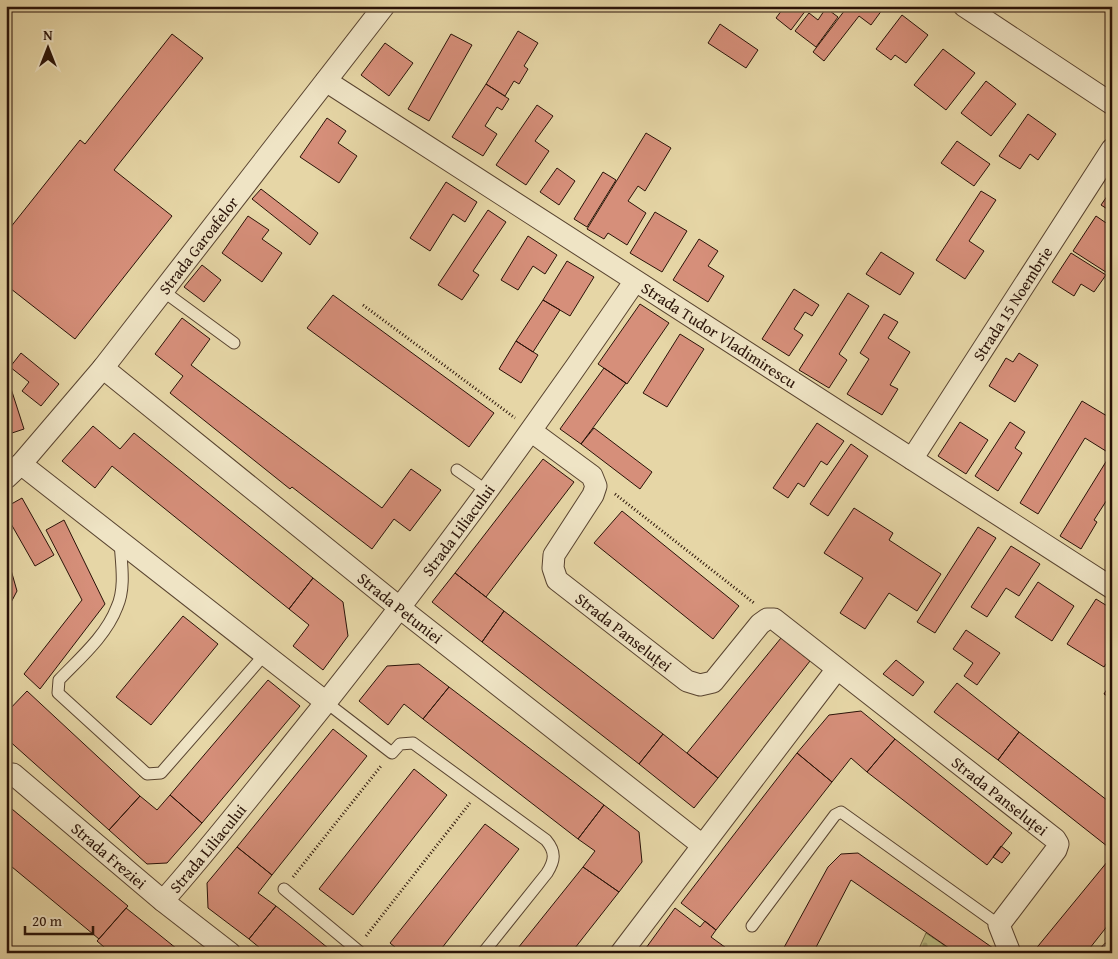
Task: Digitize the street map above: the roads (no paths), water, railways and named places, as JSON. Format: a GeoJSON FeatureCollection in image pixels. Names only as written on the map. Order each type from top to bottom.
{"type":"FeatureCollection","features":[{"type":"Feature","properties":{"kind":"street","name":"Strada Garoafelor"},"geometry":{"type":"LineString","coordinates":[[14,471],[103,368],[384,6]]}},
{"type":"Feature","properties":{"kind":"street"},"geometry":{"type":"LineString","coordinates":[[964,6],[1112,104]]}},
{"type":"Feature","properties":{"kind":"street","name":"Strada Tudor Vladimirescu"},"geometry":{"type":"LineString","coordinates":[[326,81],[1112,588]]}},
{"type":"Feature","properties":{"kind":"street","name":"Strada 15 Noembrie"},"geometry":{"type":"LineString","coordinates":[[912,458],[1112,149]]}},
{"type":"Feature","properties":{"kind":"street","name":"Strada Liliacului"},"geometry":{"type":"LineString","coordinates":[[163,901],[326,703],[400,608],[532,431],[635,281]]}},
{"type":"Feature","properties":{"kind":"street","name":"Strada Petuniei"},"geometry":{"type":"LineString","coordinates":[[103,368],[400,608],[702,845]]}},
{"type":"Feature","properties":{"kind":"street","name":"Strada Panseluței"},"geometry":{"type":"LineString","coordinates":[[532,431],[592,476],[596,486],[593,495],[554,555],[553,568],[557,580],[687,681],[700,685],[713,682],[760,624],[767,619],[774,619],[1055,839],[1058,844],[1056,850],[999,925]]}},
{"type":"Feature","properties":{"kind":"street"},"geometry":{"type":"LineString","coordinates":[[14,471],[120,541],[326,703]]}},
{"type":"Feature","properties":{"kind":"street"},"geometry":{"type":"LineString","coordinates":[[621,953],[837,669]]}},
{"type":"Feature","properties":{"kind":"street","name":"Strada Freziei"},"geometry":{"type":"LineString","coordinates":[[13,774],[163,901],[230,953]]}},
{"type":"Feature","properties":{"kind":"street"},"geometry":{"type":"LineString","coordinates":[[999,925],[1010,953]]}},
{"type":"Feature","properties":{"kind":"lane"},"geometry":{"type":"LineString","coordinates":[[162,291],[234,343]]}},
{"type":"Feature","properties":{"kind":"lane"},"geometry":{"type":"LineString","coordinates":[[457,470],[487,491]]}},
{"type":"Feature","properties":{"kind":"lane"},"geometry":{"type":"LineString","coordinates":[[120,541],[122,581],[118,606],[101,634],[59,680],[58,693],[147,774],[162,773],[265,654]]}},
{"type":"Feature","properties":{"kind":"lane"},"geometry":{"type":"LineString","coordinates":[[326,703],[392,753],[400,744],[413,743],[546,840],[553,849],[554,862],[483,953]]}},
{"type":"Feature","properties":{"kind":"lane"},"geometry":{"type":"LineString","coordinates":[[752,926],[835,815],[841,812],[999,925]]}},
{"type":"Feature","properties":{"kind":"lane"},"geometry":{"type":"LineString","coordinates":[[284,889],[358,951]]}}]}
